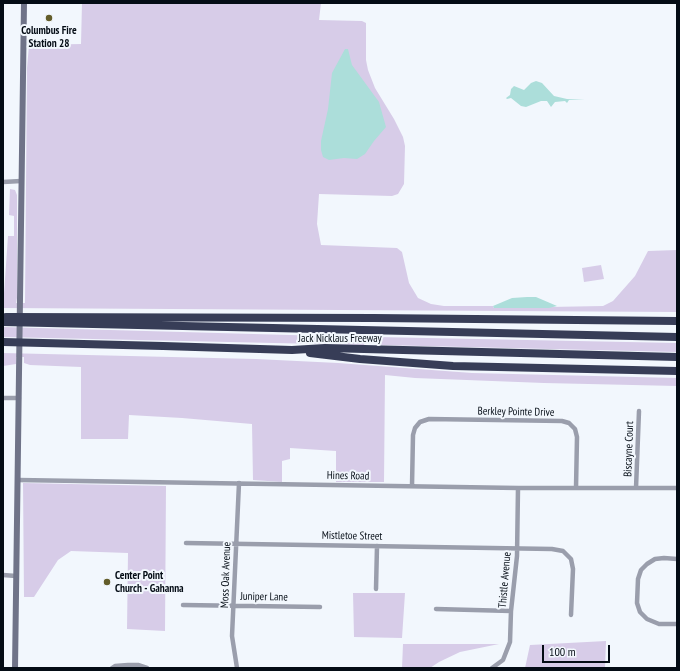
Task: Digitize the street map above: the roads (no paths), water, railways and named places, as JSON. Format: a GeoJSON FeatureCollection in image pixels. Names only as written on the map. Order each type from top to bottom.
{"type":"FeatureCollection","features":[{"type":"Feature","properties":{"kind":"highway"},"geometry":{"type":"LineString","coordinates":[[3,316],[677,321]]}},
{"type":"Feature","properties":{"kind":"highway","name":"Jack Nicklaus Freeway"},"geometry":{"type":"LineString","coordinates":[[3,322],[677,338]]}},
{"type":"Feature","properties":{"kind":"highway","name":"Jack Nicklaus Freeway"},"geometry":{"type":"LineString","coordinates":[[3,342],[292,350],[339,348],[677,357]]}},
{"type":"Feature","properties":{"kind":"highway"},"geometry":{"type":"LineString","coordinates":[[292,350],[360,359],[453,366],[658,370],[677,372]]}},
{"type":"Feature","properties":{"kind":"main road"},"geometry":{"type":"LineString","coordinates":[[15,668],[24,3]]}},
{"type":"Feature","properties":{"kind":"street"},"geometry":{"type":"LineString","coordinates":[[3,182],[21,181]]}},
{"type":"Feature","properties":{"kind":"street"},"geometry":{"type":"LineString","coordinates":[[3,398],[19,398]]}},
{"type":"Feature","properties":{"kind":"street","name":"Biscayne Court"},"geometry":{"type":"LineString","coordinates":[[636,488],[639,411]]}},
{"type":"Feature","properties":{"kind":"street","name":"Berkley Pointe Drive"},"geometry":{"type":"LineString","coordinates":[[412,486],[413,435],[415,428],[420,422],[429,419],[562,421],[569,423],[575,429],[577,437],[576,488]]}},
{"type":"Feature","properties":{"kind":"street","name":"Hines Road"},"geometry":{"type":"LineString","coordinates":[[18,480],[518,488],[677,488]]}},
{"type":"Feature","properties":{"kind":"street","name":"Moss Oak Avenue"},"geometry":{"type":"LineString","coordinates":[[237,668],[232,636],[239,483]]}},
{"type":"Feature","properties":{"kind":"street","name":"Thistle Avenue"},"geometry":{"type":"LineString","coordinates":[[492,668],[503,660],[510,642],[511,611],[518,548],[518,488]]}},
{"type":"Feature","properties":{"kind":"street","name":"Mistletoe Street"},"geometry":{"type":"LineString","coordinates":[[186,543],[518,548],[552,549],[563,551],[571,559],[573,569],[572,614]]}},
{"type":"Feature","properties":{"kind":"street"},"geometry":{"type":"LineString","coordinates":[[376,546],[376,589]]}},
{"type":"Feature","properties":{"kind":"street"},"geometry":{"type":"LineString","coordinates":[[677,559],[664,558],[655,560],[647,564],[641,570],[638,579],[637,603],[640,612],[647,619],[660,624],[677,624]]}},
{"type":"Feature","properties":{"kind":"street"},"geometry":{"type":"LineString","coordinates":[[3,576],[16,576]]}},
{"type":"Feature","properties":{"kind":"street","name":"Juniper Lane"},"geometry":{"type":"LineString","coordinates":[[183,605],[320,607]]}},
{"type":"Feature","properties":{"kind":"street"},"geometry":{"type":"LineString","coordinates":[[436,609],[511,611]]}},
{"type":"Feature","properties":{"kind":"street"},"geometry":{"type":"LineString","coordinates":[[112,668],[114,666],[128,664],[148,668]]}},
{"type":"Feature","properties":{"kind":"place","name":"Columbus Fire Station 28"},"geometry":{"type":"Point","coordinates":[49,18]}},
{"type":"Feature","properties":{"kind":"place","name":"Center Point Church - Gahanna"},"geometry":{"type":"Point","coordinates":[107,582]}}]}
